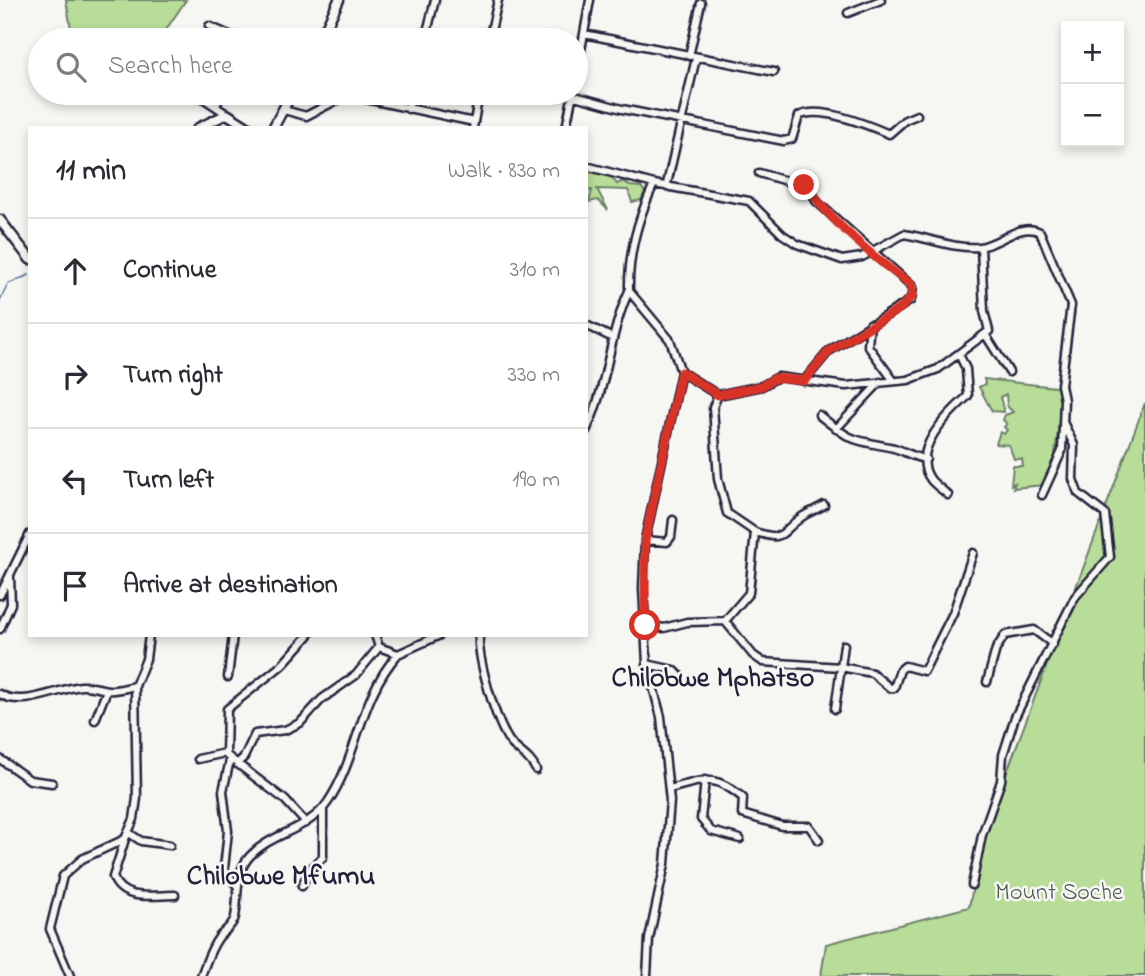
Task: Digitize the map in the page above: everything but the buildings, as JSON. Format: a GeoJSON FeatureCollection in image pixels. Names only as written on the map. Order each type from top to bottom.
{"type":"FeatureCollection","features":[{"type":"Feature","properties":{"kind":"street"},"geometry":{"type":"LineString","coordinates":[[326,28],[339,0]]}},
{"type":"Feature","properties":{"kind":"street"},"geometry":{"type":"LineString","coordinates":[[428,28],[435,0]]}},
{"type":"Feature","properties":{"kind":"street"},"geometry":{"type":"LineString","coordinates":[[492,28],[498,0]]}},
{"type":"Feature","properties":{"kind":"street"},"geometry":{"type":"LineString","coordinates":[[585,28],[590,0]]}},
{"type":"Feature","properties":{"kind":"street"},"geometry":{"type":"LineString","coordinates":[[848,13],[881,0]]}},
{"type":"Feature","properties":{"kind":"street"},"geometry":{"type":"LineString","coordinates":[[667,184],[682,122],[701,3]]}},
{"type":"Feature","properties":{"kind":"street"},"geometry":{"type":"LineString","coordinates":[[209,26],[214,28]]}},
{"type":"Feature","properties":{"kind":"street"},"geometry":{"type":"LineString","coordinates":[[588,35],[774,72]]}},
{"type":"Feature","properties":{"kind":"street"},"geometry":{"type":"LineString","coordinates":[[588,98],[682,122],[788,142],[802,114],[847,118],[889,134],[905,120],[917,115]]}},
{"type":"Feature","properties":{"kind":"street"},"geometry":{"type":"LineString","coordinates":[[216,105],[246,126]]}},
{"type":"Feature","properties":{"kind":"street"},"geometry":{"type":"LineString","coordinates":[[274,126],[286,105]]}},
{"type":"Feature","properties":{"kind":"street"},"geometry":{"type":"LineString","coordinates":[[284,110],[306,116],[325,105]]}},
{"type":"Feature","properties":{"kind":"street"},"geometry":{"type":"LineString","coordinates":[[389,105],[474,125],[477,105]]}},
{"type":"Feature","properties":{"kind":"street"},"geometry":{"type":"LineString","coordinates":[[408,109],[409,105]]}},
{"type":"Feature","properties":{"kind":"street"},"geometry":{"type":"LineString","coordinates":[[566,126],[571,105]]}},
{"type":"Feature","properties":{"kind":"street"},"geometry":{"type":"LineString","coordinates":[[202,126],[227,114]]}},
{"type":"Feature","properties":{"kind":"street"},"geometry":{"type":"LineString","coordinates":[[588,167],[654,184],[667,184],[750,201],[782,234],[829,257],[851,260],[873,252],[904,234],[949,245],[981,247],[1028,228],[1044,237],[1071,305],[1061,385],[1063,423],[1059,460],[1042,495]]}},
{"type":"Feature","properties":{"kind":"street"},"geometry":{"type":"LineString","coordinates":[[759,173],[810,188],[816,201],[911,284],[914,291],[905,304],[829,351],[804,381]]}},
{"type":"Feature","properties":{"kind":"street"},"geometry":{"type":"LineString","coordinates":[[588,427],[595,415],[613,338],[629,291],[632,248],[640,215],[654,184]]}},
{"type":"Feature","properties":{"kind":"street"},"geometry":{"type":"LineString","coordinates":[[0,220],[28,256]]}},
{"type":"Feature","properties":{"kind":"street"},"geometry":{"type":"LineString","coordinates":[[681,372],[718,395],[762,386],[775,378],[846,386],[908,380],[938,369],[985,334],[989,328],[984,311],[981,247]]}},
{"type":"Feature","properties":{"kind":"street"},"geometry":{"type":"LineString","coordinates":[[629,291],[670,340],[681,372],[645,540],[647,664],[661,717],[669,789],[669,831],[649,939],[648,976]]}},
{"type":"Feature","properties":{"kind":"street"},"geometry":{"type":"LineString","coordinates":[[870,324],[868,346],[894,381]]}},
{"type":"Feature","properties":{"kind":"street"},"geometry":{"type":"LineString","coordinates":[[588,326],[613,338]]}},
{"type":"Feature","properties":{"kind":"street"},"geometry":{"type":"LineString","coordinates":[[985,334],[1009,372]]}},
{"type":"Feature","properties":{"kind":"street"},"geometry":{"type":"LineString","coordinates":[[948,495],[930,478],[926,459],[932,436],[968,396],[966,369],[959,354]]}},
{"type":"Feature","properties":{"kind":"street"},"geometry":{"type":"LineString","coordinates":[[835,429],[880,382]]}},
{"type":"Feature","properties":{"kind":"street"},"geometry":{"type":"LineString","coordinates":[[718,395],[713,415],[720,493],[727,513],[755,532],[772,537],[781,535],[798,519],[824,505]]}},
{"type":"Feature","properties":{"kind":"street"},"geometry":{"type":"LineString","coordinates":[[588,414],[595,415]]}},
{"type":"Feature","properties":{"kind":"street"},"geometry":{"type":"LineString","coordinates":[[819,415],[850,439],[899,449],[908,456],[926,459]]}},
{"type":"Feature","properties":{"kind":"street"},"geometry":{"type":"LineString","coordinates":[[972,885],[982,835],[1001,781],[1003,755],[1013,721],[1075,597],[1110,557],[1105,514],[1078,493],[1073,479],[1074,445],[1063,423]]}},
{"type":"Feature","properties":{"kind":"street"},"geometry":{"type":"LineString","coordinates":[[645,540],[667,542],[671,537],[673,520]]}},
{"type":"Feature","properties":{"kind":"street"},"geometry":{"type":"LineString","coordinates":[[645,625],[664,628],[687,622],[725,621],[749,593],[755,532]]}},
{"type":"Feature","properties":{"kind":"street"},"geometry":{"type":"LineString","coordinates":[[0,595],[28,538]]}},
{"type":"Feature","properties":{"kind":"street"},"geometry":{"type":"LineString","coordinates":[[725,621],[762,662],[841,667],[872,673],[890,688],[894,688],[900,670],[905,666],[924,671],[953,613],[973,553]]}},
{"type":"Feature","properties":{"kind":"street"},"geometry":{"type":"LineString","coordinates":[[0,629],[11,604],[9,575]]}},
{"type":"Feature","properties":{"kind":"street"},"geometry":{"type":"LineString","coordinates":[[987,682],[996,649],[1005,635],[1034,630],[1053,644]]}},
{"type":"Feature","properties":{"kind":"street"},"geometry":{"type":"LineString","coordinates":[[149,637],[146,659],[135,686],[137,798],[113,877],[118,887],[130,894],[175,895]]}},
{"type":"Feature","properties":{"kind":"street"},"geometry":{"type":"LineString","coordinates":[[228,677],[233,637]]}},
{"type":"Feature","properties":{"kind":"street"},"geometry":{"type":"LineString","coordinates":[[306,823],[285,800],[233,762],[225,753],[227,709],[282,665],[307,637]]}},
{"type":"Feature","properties":{"kind":"street"},"geometry":{"type":"LineString","coordinates":[[376,637],[379,647]]}},
{"type":"Feature","properties":{"kind":"street"},"geometry":{"type":"LineString","coordinates":[[201,976],[213,945],[234,920],[237,886],[244,864],[257,849],[306,823],[323,810],[350,758],[357,729],[377,681],[398,654],[436,637]]}},
{"type":"Feature","properties":{"kind":"street"},"geometry":{"type":"LineString","coordinates":[[479,637],[480,663],[488,680],[500,723],[511,743],[536,770]]}},
{"type":"Feature","properties":{"kind":"street"},"geometry":{"type":"LineString","coordinates":[[835,709],[844,645]]}},
{"type":"Feature","properties":{"kind":"street"},"geometry":{"type":"LineString","coordinates":[[379,647],[398,654]]}},
{"type":"Feature","properties":{"kind":"street"},"geometry":{"type":"LineString","coordinates":[[237,886],[224,869],[228,827],[223,791],[233,762],[244,757],[255,734],[285,730],[300,723],[317,704],[351,679],[379,647]]}},
{"type":"Feature","properties":{"kind":"street"},"geometry":{"type":"LineString","coordinates":[[647,664],[674,670],[679,675]]}},
{"type":"Feature","properties":{"kind":"street"},"geometry":{"type":"LineString","coordinates":[[0,694],[9,698],[26,698],[83,686],[98,686],[107,690],[135,686]]}},
{"type":"Feature","properties":{"kind":"street"},"geometry":{"type":"LineString","coordinates":[[95,720],[107,690]]}},
{"type":"Feature","properties":{"kind":"street"},"geometry":{"type":"LineString","coordinates":[[198,759],[225,753]]}},
{"type":"Feature","properties":{"kind":"street"},"geometry":{"type":"LineString","coordinates":[[0,759],[30,780],[52,783]]}},
{"type":"Feature","properties":{"kind":"street"},"geometry":{"type":"LineString","coordinates":[[669,789],[705,780],[723,781],[743,798],[742,814],[782,826],[809,826],[819,840]]}},
{"type":"Feature","properties":{"kind":"street"},"geometry":{"type":"LineString","coordinates":[[705,780],[701,819],[711,831],[740,839]]}},
{"type":"Feature","properties":{"kind":"street"},"geometry":{"type":"LineString","coordinates":[[302,886],[314,865],[323,857],[323,810]]}},
{"type":"Feature","properties":{"kind":"street"},"geometry":{"type":"LineString","coordinates":[[70,976],[50,929],[62,879],[82,859],[127,836],[145,842],[170,845]]}},
{"type":"Feature","properties":{"kind":"green space"},"geometry":{"type":"Polygon","coordinates":[[[66,0],[186,0],[167,28],[71,28],[66,0]]]}},
{"type":"Feature","properties":{"kind":"green space"},"geometry":{"type":"Polygon","coordinates":[[[590,171],[608,173],[617,184],[624,181],[630,186],[641,187],[645,192],[641,200],[632,202],[628,190],[597,189],[608,210],[598,200],[589,202],[592,190],[588,191],[590,171]]]}},
{"type":"Feature","properties":{"kind":"green space"},"geometry":{"type":"Polygon","coordinates":[[[984,379],[1064,388],[1055,453],[1057,462],[1044,485],[1013,488],[1015,483],[1011,485],[1013,466],[1023,466],[1022,459],[1014,459],[1009,445],[996,444],[1000,432],[1004,434],[1007,430],[1004,427],[1007,424],[1003,420],[1005,415],[1013,412],[1007,406],[1006,394],[1000,397],[1004,412],[992,411],[979,387],[985,384],[984,379]]]}},
{"type":"Feature","properties":{"kind":"green space","name":"Mount Soche"},"geometry":{"type":"Polygon","coordinates":[[[1145,403],[1145,976],[821,976],[826,944],[969,907],[984,833],[1145,403]]]}},
{"type":"Feature","properties":{"kind":"waterway"},"geometry":{"type":"LineString","coordinates":[[0,300],[8,284],[28,275]]}},
{"type":"Feature","properties":{"kind":"district","name":"Chilobwe Mphatso"},"geometry":{"type":"Point","coordinates":[713,676]}},
{"type":"Feature","properties":{"kind":"district","name":"Chilobwe Mfumu"},"geometry":{"type":"Point","coordinates":[281,874]}},
{"type":"Feature","properties":{"kind":"route"},"geometry":{"type":"LineString","coordinates":[[645,625],[645,540],[681,372],[718,395],[746,387],[762,386],[778,377],[804,381],[829,351],[870,324],[901,308],[913,295],[914,287],[866,248],[816,201],[810,188],[804,185]]}}]}
